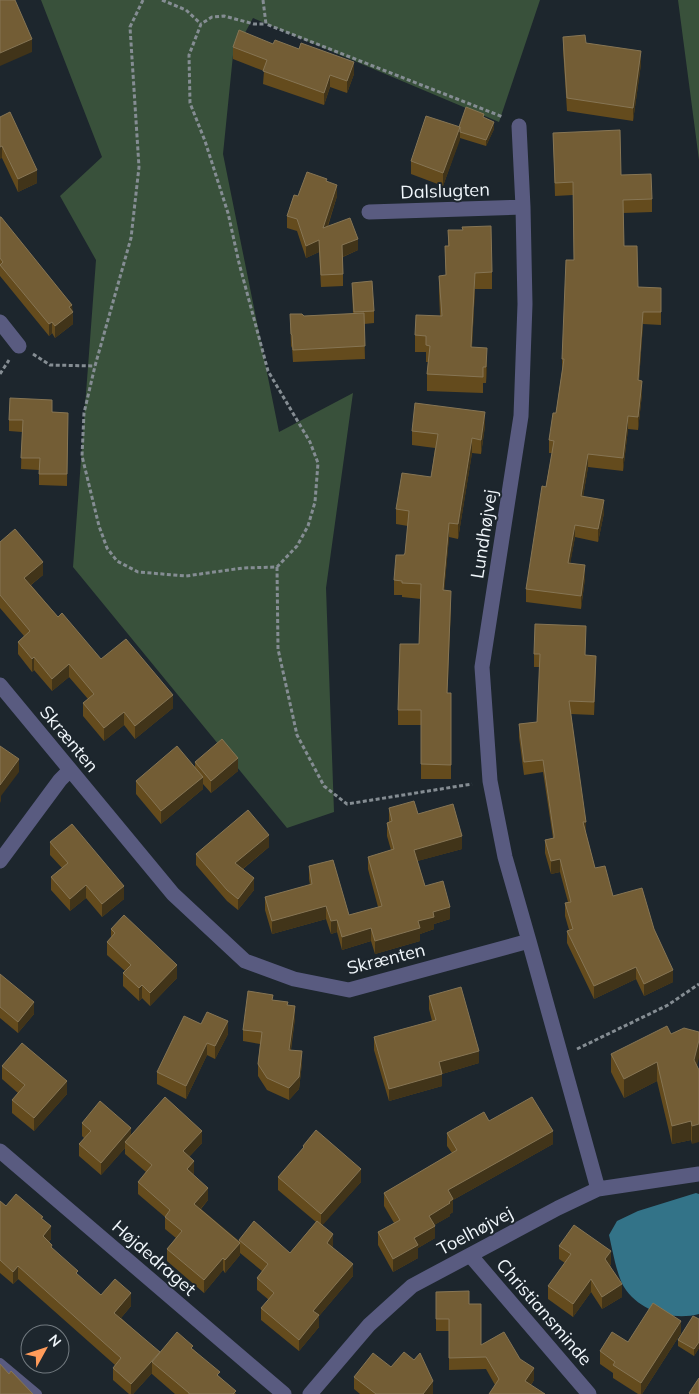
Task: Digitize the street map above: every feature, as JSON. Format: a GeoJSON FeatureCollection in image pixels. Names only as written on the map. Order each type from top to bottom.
{"type":"FeatureCollection","features":[{"type":"Feature","properties":{"kind":"street","name":"Lundhøjvej"},"geometry":{"type":"LineString","coordinates":[[519,126],[525,304],[521,416],[482,667],[490,781],[504,857],[529,941]]}},
{"type":"Feature","properties":{"kind":"street","name":"Dalslugten"},"geometry":{"type":"LineString","coordinates":[[369,212],[523,207]]}},
{"type":"Feature","properties":{"kind":"street"},"geometry":{"type":"LineString","coordinates":[[0,322],[19,346]]}},
{"type":"Feature","properties":{"kind":"street","name":"Skrænten"},"geometry":{"type":"LineString","coordinates":[[0,686],[174,894],[245,961],[294,979],[348,990],[529,941]]}},
{"type":"Feature","properties":{"kind":"street"},"geometry":{"type":"LineString","coordinates":[[0,861],[60,780],[70,770]]}},
{"type":"Feature","properties":{"kind":"street"},"geometry":{"type":"LineString","coordinates":[[529,941],[598,1189]]}},
{"type":"Feature","properties":{"kind":"street","name":"Højdedraget"},"geometry":{"type":"LineString","coordinates":[[0,1151],[284,1394]]}},
{"type":"Feature","properties":{"kind":"street","name":"Toelhøjvej"},"geometry":{"type":"LineString","coordinates":[[310,1394],[369,1326],[412,1286],[598,1189],[699,1174]]}},
{"type":"Feature","properties":{"kind":"street","name":"Christiansminde"},"geometry":{"type":"LineString","coordinates":[[470,1255],[589,1394]]}},
{"type":"Feature","properties":{"kind":"lane"},"geometry":{"type":"LineString","coordinates":[[0,1363],[37,1394]]}},
{"type":"Feature","properties":{"kind":"path"},"geometry":{"type":"LineString","coordinates":[[143,0],[130,28],[139,167],[131,238],[95,366],[84,414],[82,456],[99,526],[107,548],[117,561],[138,572],[186,576],[243,568],[277,567]]}},
{"type":"Feature","properties":{"kind":"path"},"geometry":{"type":"LineString","coordinates":[[162,0],[186,10],[202,24]]}},
{"type":"Feature","properties":{"kind":"path"},"geometry":{"type":"LineString","coordinates":[[263,0],[266,24]]}},
{"type":"Feature","properties":{"kind":"path"},"geometry":{"type":"LineString","coordinates":[[490,781],[346,804],[324,786],[297,735],[278,649],[277,567],[297,546],[308,526],[316,502],[318,463],[310,442],[268,371],[239,263],[228,213],[205,141],[190,103],[189,55],[202,24],[212,17],[224,16],[254,24],[266,24],[498,114],[519,126]]}},
{"type":"Feature","properties":{"kind":"path"},"geometry":{"type":"LineString","coordinates":[[19,346],[50,365],[95,366]]}},
{"type":"Feature","properties":{"kind":"path"},"geometry":{"type":"LineString","coordinates":[[561,1053],[577,1049],[668,1005],[699,984]]}},
{"type":"Feature","properties":{"kind":"green space"},"geometry":{"type":"Polygon","coordinates":[[[41,0],[540,0],[499,122],[253,18],[233,55],[223,154],[279,432],[353,393],[326,588],[334,812],[287,828],[73,567],[96,260],[60,196],[102,157],[41,0]]]}},
{"type":"Feature","properties":{"kind":"green space"},"geometry":{"type":"Polygon","coordinates":[[[678,0],[699,0],[699,160],[678,0]]]}},
{"type":"Feature","properties":{"kind":"water"},"geometry":{"type":"Polygon","coordinates":[[[696,1193],[699,1194],[699,1314],[689,1316],[667,1315],[647,1308],[630,1295],[624,1287],[617,1269],[609,1235],[617,1221],[638,1211],[696,1193]]]}},
{"type":"Feature","properties":{"kind":"building"},"geometry":{"type":"Polygon","coordinates":[[[0,0],[15,0],[32,39],[0,53],[0,0]]]}},
{"type":"Feature","properties":{"kind":"building"},"geometry":{"type":"Polygon","coordinates":[[[239,30],[273,44],[275,40],[299,49],[301,43],[354,62],[347,81],[330,75],[324,93],[263,71],[267,60],[233,47],[239,30]]]}},
{"type":"Feature","properties":{"kind":"building"},"geometry":{"type":"Polygon","coordinates":[[[585,35],[586,43],[641,51],[633,108],[567,98],[563,37],[585,35]]]}},
{"type":"Feature","properties":{"kind":"building"},"geometry":{"type":"Polygon","coordinates":[[[466,107],[484,114],[483,117],[494,122],[486,140],[460,132],[459,127],[466,107]]]}},
{"type":"Feature","properties":{"kind":"building"},"geometry":{"type":"Polygon","coordinates":[[[10,112],[37,170],[18,179],[2,146],[0,147],[0,117],[10,112]]]}},
{"type":"Feature","properties":{"kind":"building"},"geometry":{"type":"Polygon","coordinates":[[[426,116],[460,127],[443,173],[411,161],[426,116]]]}},
{"type":"Feature","properties":{"kind":"building"},"geometry":{"type":"Polygon","coordinates":[[[620,130],[621,175],[651,174],[652,199],[623,200],[624,246],[637,246],[638,287],[661,288],[661,312],[643,312],[638,380],[642,381],[638,417],[628,416],[623,458],[588,454],[581,496],[604,500],[598,529],[575,525],[568,563],[585,565],[581,596],[526,589],[542,486],[546,487],[554,441],[549,440],[553,413],[556,413],[564,359],[562,359],[566,260],[574,260],[573,182],[555,183],[553,133],[620,130]]]}},
{"type":"Feature","properties":{"kind":"building"},"geometry":{"type":"Polygon","coordinates":[[[307,172],[327,179],[326,181],[337,185],[323,228],[350,218],[358,239],[342,245],[343,274],[321,275],[319,240],[306,246],[297,219],[287,216],[294,195],[298,196],[307,172]]]}},
{"type":"Feature","properties":{"kind":"building"},"geometry":{"type":"Polygon","coordinates":[[[0,217],[72,305],[69,307],[73,312],[55,326],[52,322],[49,324],[0,265],[3,262],[0,258],[0,217]]]}},
{"type":"Feature","properties":{"kind":"building"},"geometry":{"type":"Polygon","coordinates":[[[491,226],[492,272],[475,273],[471,347],[487,348],[486,367],[483,367],[483,377],[427,374],[430,346],[426,345],[426,336],[415,335],[416,315],[442,316],[439,276],[446,275],[445,246],[449,246],[448,230],[463,230],[462,227],[491,226]]]}},
{"type":"Feature","properties":{"kind":"building"},"geometry":{"type":"Polygon","coordinates":[[[372,281],[374,311],[354,312],[352,283],[372,281]]]}},
{"type":"Feature","properties":{"kind":"building"},"geometry":{"type":"Polygon","coordinates":[[[364,313],[365,346],[293,350],[290,314],[302,314],[304,316],[364,313]]]}},
{"type":"Feature","properties":{"kind":"building"},"geometry":{"type":"Polygon","coordinates":[[[10,398],[52,400],[52,412],[68,413],[67,474],[39,474],[40,458],[21,458],[23,420],[9,420],[10,398]]]}},
{"type":"Feature","properties":{"kind":"building"},"geometry":{"type":"Polygon","coordinates":[[[415,403],[485,412],[481,440],[472,438],[458,524],[449,523],[443,590],[451,591],[447,693],[451,693],[451,765],[421,764],[421,710],[398,710],[400,644],[419,644],[421,584],[402,583],[402,581],[394,580],[396,555],[404,555],[405,553],[409,511],[396,509],[402,473],[431,477],[438,434],[412,431],[415,403]]]}},
{"type":"Feature","properties":{"kind":"building"},"geometry":{"type":"Polygon","coordinates":[[[15,529],[43,562],[24,578],[58,617],[62,613],[101,659],[126,639],[173,695],[135,726],[124,712],[104,728],[83,703],[94,694],[69,664],[52,679],[34,657],[32,659],[18,642],[30,631],[0,595],[0,542],[15,529]]]}},
{"type":"Feature","properties":{"kind":"building"},"geometry":{"type":"Polygon","coordinates":[[[535,624],[586,626],[585,655],[596,656],[594,702],[569,701],[586,822],[583,822],[595,868],[605,866],[613,896],[642,888],[654,929],[673,970],[644,984],[636,967],[594,986],[567,931],[573,929],[565,903],[571,902],[560,859],[551,861],[545,840],[554,838],[554,835],[543,760],[524,762],[519,724],[537,722],[540,654],[534,654],[535,624]]]}},
{"type":"Feature","properties":{"kind":"building"},"geometry":{"type":"Polygon","coordinates":[[[222,739],[238,758],[211,781],[195,762],[222,739]]]}},
{"type":"Feature","properties":{"kind":"building"},"geometry":{"type":"Polygon","coordinates":[[[0,746],[19,759],[0,785],[0,746]]]}},
{"type":"Feature","properties":{"kind":"building"},"geometry":{"type":"Polygon","coordinates":[[[177,746],[203,777],[161,811],[136,781],[177,746]]]}},
{"type":"Feature","properties":{"kind":"building"},"geometry":{"type":"Polygon","coordinates":[[[414,801],[418,814],[453,804],[462,836],[414,850],[425,886],[443,881],[450,907],[433,912],[434,917],[418,921],[420,928],[375,941],[371,928],[342,937],[337,920],[331,921],[326,906],[272,921],[265,897],[312,884],[309,866],[333,860],[349,915],[382,906],[368,857],[394,849],[387,823],[392,821],[389,808],[414,801]]]}},
{"type":"Feature","properties":{"kind":"building"},"geometry":{"type":"Polygon","coordinates":[[[248,810],[269,835],[235,863],[254,878],[238,899],[227,890],[196,854],[248,810]]]}},
{"type":"Feature","properties":{"kind":"building"},"geometry":{"type":"Polygon","coordinates":[[[72,824],[124,886],[102,904],[86,885],[70,899],[51,877],[68,863],[50,842],[72,824]]]}},
{"type":"Feature","properties":{"kind":"building"},"geometry":{"type":"Polygon","coordinates":[[[124,915],[177,965],[150,993],[142,985],[139,988],[123,973],[131,965],[107,942],[115,933],[111,929],[124,915]]]}},
{"type":"Feature","properties":{"kind":"building"},"geometry":{"type":"Polygon","coordinates":[[[0,974],[34,1002],[18,1022],[0,1007],[0,974]]]}},
{"type":"Feature","properties":{"kind":"building"},"geometry":{"type":"Polygon","coordinates":[[[461,987],[479,1051],[439,1062],[442,1074],[389,1089],[374,1037],[436,1020],[429,996],[461,987]]]}},
{"type":"Feature","properties":{"kind":"building"},"geometry":{"type":"Polygon","coordinates":[[[248,991],[273,995],[272,1000],[288,1002],[287,1005],[295,1006],[289,1050],[302,1051],[299,1077],[289,1088],[267,1078],[258,1064],[262,1032],[243,1030],[248,991]]]}},
{"type":"Feature","properties":{"kind":"building"},"geometry":{"type":"Polygon","coordinates":[[[207,1012],[228,1021],[215,1046],[207,1043],[186,1086],[157,1072],[184,1016],[201,1024],[207,1012]]]}},
{"type":"Feature","properties":{"kind":"building"},"geometry":{"type":"Polygon","coordinates":[[[667,1026],[671,1034],[684,1028],[699,1032],[694,1060],[699,1070],[699,1124],[692,1126],[691,1121],[672,1126],[657,1062],[624,1079],[611,1054],[667,1026]]]}},
{"type":"Feature","properties":{"kind":"building"},"geometry":{"type":"Polygon","coordinates":[[[22,1043],[67,1081],[34,1118],[12,1100],[25,1085],[2,1066],[22,1043]]]}},
{"type":"Feature","properties":{"kind":"building"},"geometry":{"type":"Polygon","coordinates":[[[165,1097],[202,1131],[183,1151],[194,1161],[187,1169],[208,1188],[194,1204],[240,1243],[225,1260],[223,1258],[204,1280],[167,1249],[182,1231],[165,1217],[170,1210],[138,1182],[152,1165],[125,1142],[165,1097]]]}},
{"type":"Feature","properties":{"kind":"building"},"geometry":{"type":"Polygon","coordinates":[[[532,1097],[553,1131],[448,1190],[453,1199],[450,1203],[429,1216],[435,1226],[414,1238],[418,1245],[393,1259],[378,1232],[400,1220],[384,1193],[457,1150],[447,1133],[484,1112],[489,1121],[532,1097]]]}},
{"type":"Feature","properties":{"kind":"building"},"geometry":{"type":"Polygon","coordinates":[[[100,1101],[131,1128],[101,1163],[79,1144],[91,1131],[82,1123],[100,1101]]]}},
{"type":"Feature","properties":{"kind":"building"},"geometry":{"type":"Polygon","coordinates":[[[316,1130],[361,1169],[321,1214],[278,1177],[316,1130]]]}},
{"type":"Feature","properties":{"kind":"building"},"geometry":{"type":"Polygon","coordinates":[[[16,1194],[51,1226],[43,1236],[52,1245],[51,1247],[101,1295],[115,1279],[131,1293],[114,1313],[160,1352],[131,1384],[113,1368],[121,1358],[18,1266],[13,1272],[0,1260],[0,1201],[6,1206],[16,1194]]]}},
{"type":"Feature","properties":{"kind":"building"},"geometry":{"type":"Polygon","coordinates":[[[254,1221],[290,1253],[317,1221],[333,1234],[327,1243],[353,1264],[313,1311],[319,1315],[299,1340],[261,1308],[274,1293],[257,1278],[268,1264],[239,1240],[254,1221]]]}},
{"type":"Feature","properties":{"kind":"building"},"geometry":{"type":"Polygon","coordinates":[[[574,1225],[611,1251],[605,1259],[622,1284],[602,1297],[591,1279],[573,1304],[548,1286],[571,1254],[559,1246],[574,1225]]]}},
{"type":"Feature","properties":{"kind":"building"},"geometry":{"type":"Polygon","coordinates":[[[469,1291],[469,1304],[481,1304],[481,1345],[504,1332],[520,1359],[534,1368],[525,1381],[545,1394],[489,1394],[499,1379],[486,1357],[449,1358],[449,1319],[436,1319],[436,1292],[469,1291]]]}},
{"type":"Feature","properties":{"kind":"building"},"geometry":{"type":"Polygon","coordinates":[[[653,1303],[681,1321],[641,1383],[613,1365],[615,1362],[600,1351],[612,1332],[628,1342],[653,1303]]]}},
{"type":"Feature","properties":{"kind":"building"},"geometry":{"type":"Polygon","coordinates":[[[693,1316],[699,1319],[699,1342],[694,1349],[678,1340],[693,1316]]]}},
{"type":"Feature","properties":{"kind":"building"},"geometry":{"type":"Polygon","coordinates":[[[177,1332],[193,1346],[191,1348],[220,1372],[217,1375],[236,1391],[233,1394],[189,1394],[152,1362],[177,1332]]]}},
{"type":"Feature","properties":{"kind":"building"},"geometry":{"type":"Polygon","coordinates":[[[404,1352],[414,1360],[420,1353],[433,1381],[423,1394],[376,1394],[354,1377],[373,1353],[391,1367],[404,1352]]]}},
{"type":"Feature","properties":{"kind":"building"},"geometry":{"type":"Polygon","coordinates":[[[0,1364],[9,1374],[11,1371],[33,1394],[0,1394],[0,1364]]]}},
{"type":"Feature","properties":{"kind":"building"},"geometry":{"type":"Polygon","coordinates":[[[699,1378],[699,1394],[690,1394],[689,1393],[699,1378]]]}}]}
